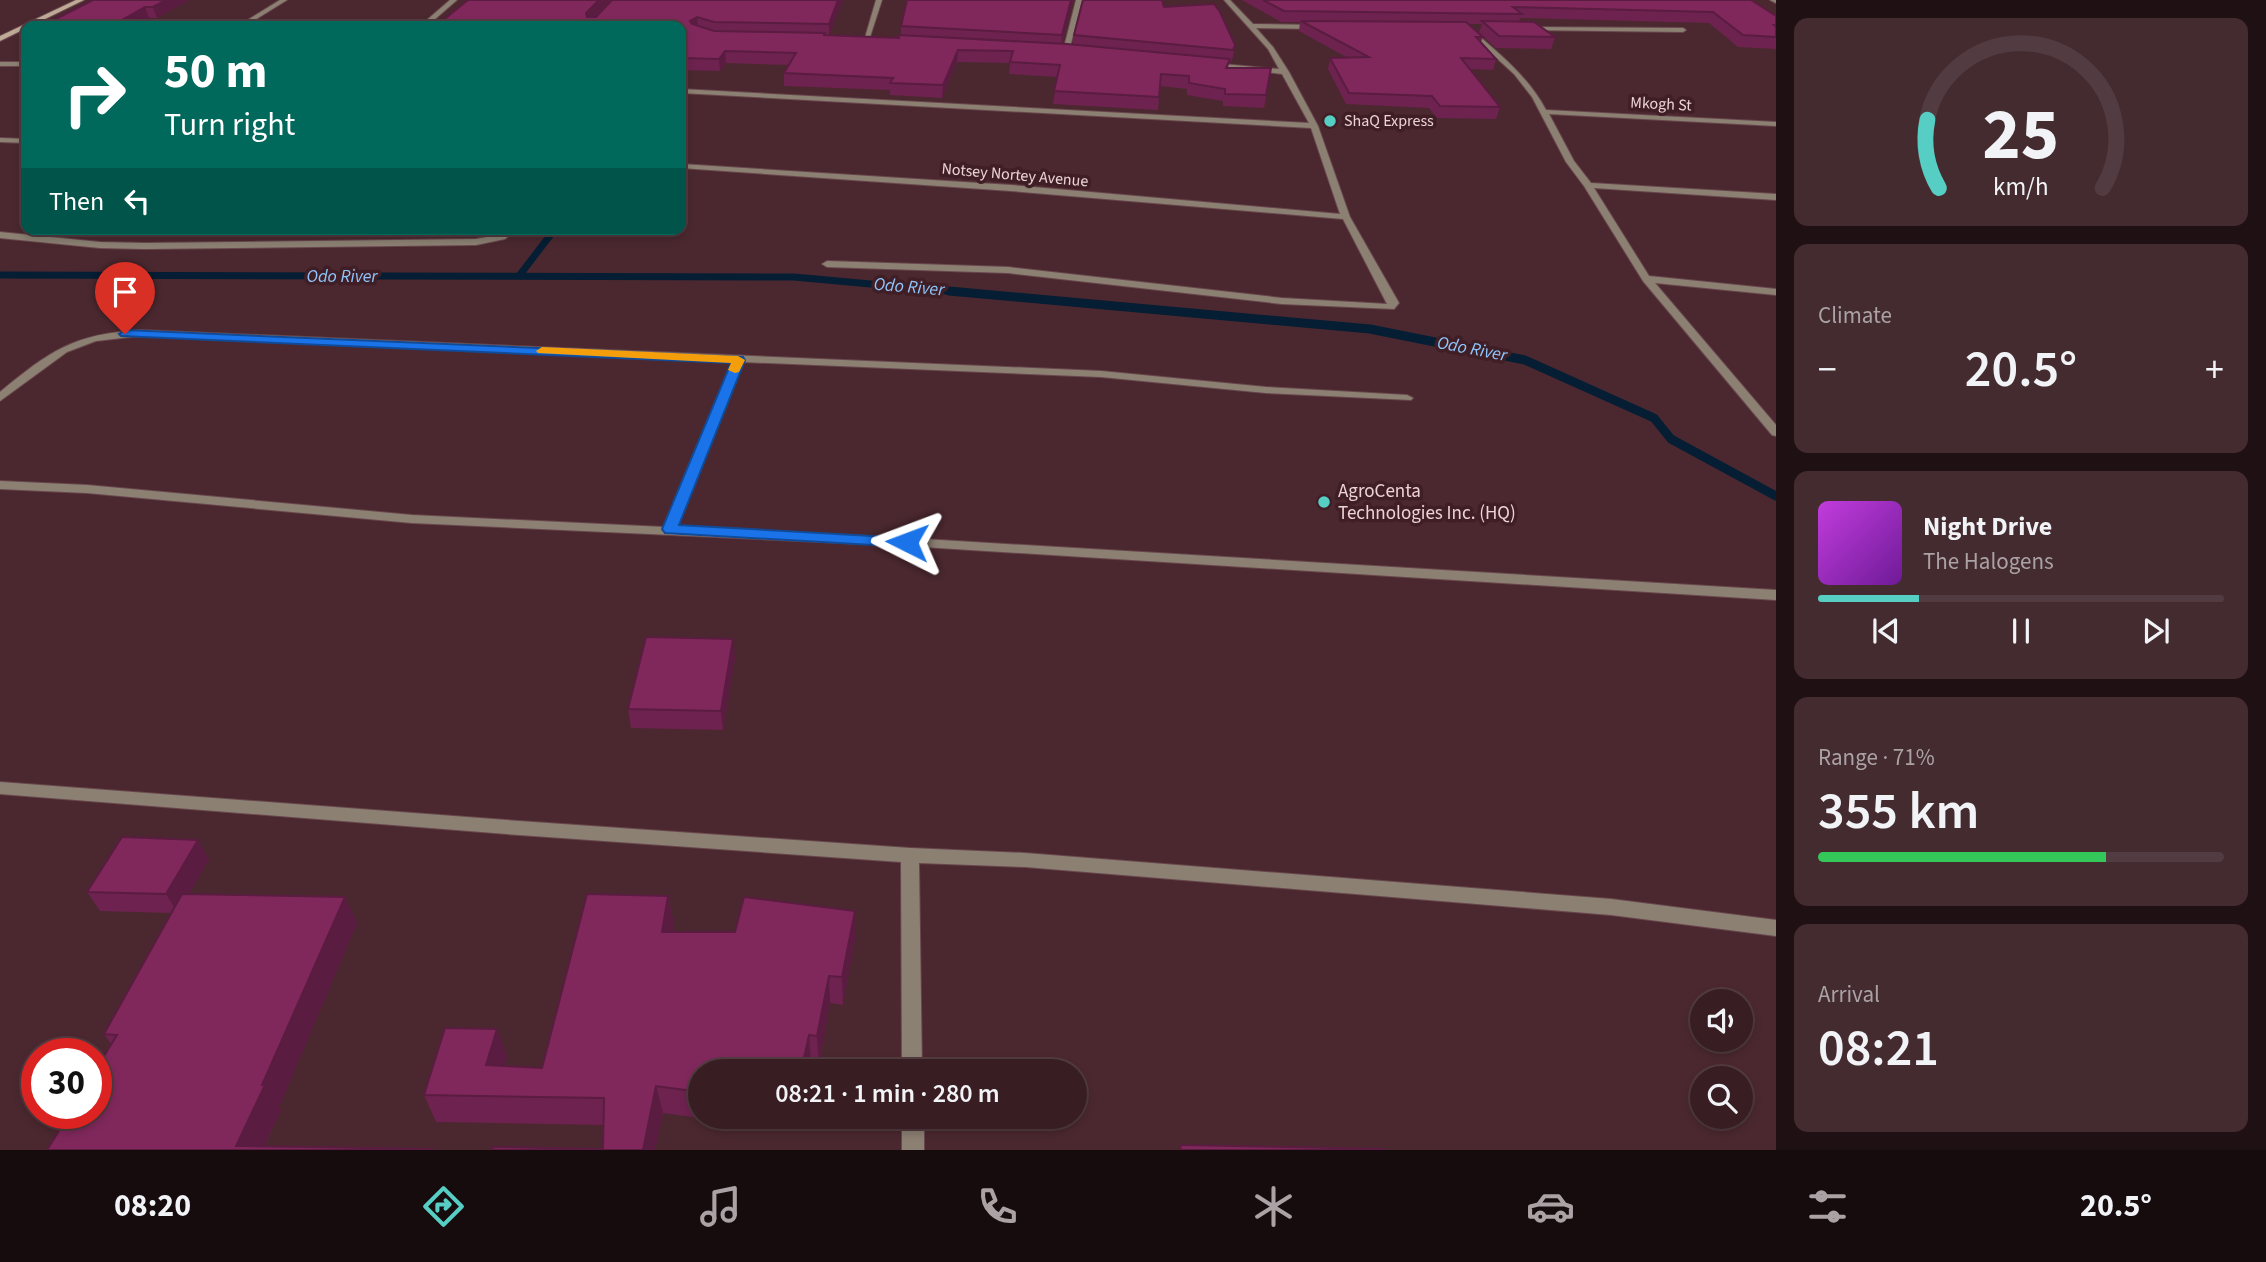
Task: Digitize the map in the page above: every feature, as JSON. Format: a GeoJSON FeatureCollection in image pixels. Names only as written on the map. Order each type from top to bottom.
{"type":"FeatureCollection","features":[{"type":"Feature","properties":{"kind":"main road"},"geometry":{"type":"LineString","coordinates":[[37,21],[81,0]]}},
{"type":"Feature","properties":{"kind":"main road"},"geometry":{"type":"LineString","coordinates":[[0,39],[21,29]]}},
{"type":"Feature","properties":{"kind":"street"},"geometry":{"type":"LineString","coordinates":[[249,21],[284,0]]}},
{"type":"Feature","properties":{"kind":"street"},"geometry":{"type":"LineString","coordinates":[[429,21],[454,0]]}},
{"type":"Feature","properties":{"kind":"street"},"geometry":{"type":"LineString","coordinates":[[866,40],[878,0]]}},
{"type":"Feature","properties":{"kind":"street"},"geometry":{"type":"LineString","coordinates":[[1066,51],[1079,0]]}},
{"type":"Feature","properties":{"kind":"street"},"geometry":{"type":"LineString","coordinates":[[827,264],[1008,270],[1282,302],[1390,307],[1394,303],[1346,217],[1314,126],[1286,72],[1253,26],[1227,0]]}},
{"type":"Feature","properties":{"kind":"street"},"geometry":{"type":"LineString","coordinates":[[1253,26],[1334,27]]}},
{"type":"Feature","properties":{"kind":"street"},"geometry":{"type":"LineString","coordinates":[[1454,28],[1480,29]]}},
{"type":"Feature","properties":{"kind":"street"},"geometry":{"type":"LineString","coordinates":[[1467,29],[1516,73],[1545,112],[1570,162],[1588,185],[1646,279],[1776,432]]}},
{"type":"Feature","properties":{"kind":"street"},"geometry":{"type":"LineString","coordinates":[[1520,29],[1683,30]]}},
{"type":"Feature","properties":{"kind":"street"},"geometry":{"type":"LineString","coordinates":[[853,40],[880,41]]}},
{"type":"Feature","properties":{"kind":"street"},"geometry":{"type":"LineString","coordinates":[[1053,50],[1079,52]]}},
{"type":"Feature","properties":{"kind":"street"},"geometry":{"type":"LineString","coordinates":[[1198,63],[1286,72]]}},
{"type":"Feature","properties":{"kind":"street"},"geometry":{"type":"LineString","coordinates":[[0,64],[21,64]]}},
{"type":"Feature","properties":{"kind":"street"},"geometry":{"type":"LineString","coordinates":[[686,91],[1314,126]]}},
{"type":"Feature","properties":{"kind":"street","name":"Mkogh St"},"geometry":{"type":"LineString","coordinates":[[1545,112],[1776,124]]}},
{"type":"Feature","properties":{"kind":"street"},"geometry":{"type":"LineString","coordinates":[[0,140],[21,141]]}},
{"type":"Feature","properties":{"kind":"street","name":"Notsey Nortey Avenue"},"geometry":{"type":"LineString","coordinates":[[686,166],[1011,188],[1346,217]]}},
{"type":"Feature","properties":{"kind":"street"},"geometry":{"type":"LineString","coordinates":[[1588,185],[1776,197]]}},
{"type":"Feature","properties":{"kind":"street"},"geometry":{"type":"LineString","coordinates":[[0,235],[145,246],[476,242],[505,235]]}},
{"type":"Feature","properties":{"kind":"street"},"geometry":{"type":"LineString","coordinates":[[1646,279],[1776,292]]}},
{"type":"Feature","properties":{"kind":"street"},"geometry":{"type":"LineString","coordinates":[[0,398],[58,351],[74,342],[110,334],[1101,374],[1266,390],[1407,398]]}},
{"type":"Feature","properties":{"kind":"street"},"geometry":{"type":"LineString","coordinates":[[670,529],[738,360]]}},
{"type":"Feature","properties":{"kind":"street"},"geometry":{"type":"LineString","coordinates":[[0,485],[87,489],[412,519],[670,529],[1776,595]]}},
{"type":"Feature","properties":{"kind":"street"},"geometry":{"type":"LineString","coordinates":[[0,788],[910,855],[1025,860],[1611,907],[1776,928]]}},
{"type":"Feature","properties":{"kind":"street"},"geometry":{"type":"LineString","coordinates":[[910,855],[912,1059]]}},
{"type":"Feature","properties":{"kind":"street"},"geometry":{"type":"LineString","coordinates":[[913,1129],[913,1150]]}},
{"type":"Feature","properties":{"kind":"building"},"geometry":{"type":"Polygon","coordinates":[[[93,0],[166,0],[153,7],[145,7],[120,21],[52,21],[93,0]]]}},
{"type":"Feature","properties":{"kind":"building"},"geometry":{"type":"Polygon","coordinates":[[[468,0],[599,0],[586,13],[587,17],[596,17],[612,0],[838,0],[829,24],[714,22],[697,17],[690,21],[714,31],[825,33],[824,35],[899,38],[899,35],[1067,44],[1230,59],[1226,68],[1271,68],[1266,95],[1225,94],[1225,89],[1189,83],[1189,76],[1161,74],[1159,97],[1054,91],[1060,65],[1010,62],[1013,51],[958,50],[943,85],[890,83],[893,78],[784,73],[796,53],[725,51],[719,59],[686,58],[686,21],[442,21],[468,0]]]}},
{"type":"Feature","properties":{"kind":"building"},"geometry":{"type":"Polygon","coordinates":[[[907,0],[1071,0],[1062,35],[901,26],[907,0]]]}},
{"type":"Feature","properties":{"kind":"building"},"geometry":{"type":"Polygon","coordinates":[[[1083,0],[1162,0],[1164,7],[1214,4],[1235,45],[1233,50],[1074,35],[1083,0]]]}},
{"type":"Feature","properties":{"kind":"building"},"geometry":{"type":"Polygon","coordinates":[[[1263,0],[1751,0],[1776,16],[1776,37],[1743,35],[1713,12],[1513,7],[1522,14],[1284,11],[1263,0]]]}},
{"type":"Feature","properties":{"kind":"building"},"geometry":{"type":"Polygon","coordinates":[[[1301,21],[1466,22],[1483,37],[1476,37],[1496,59],[1461,58],[1500,107],[1440,106],[1432,96],[1349,93],[1330,58],[1369,57],[1301,21]]]}},
{"type":"Feature","properties":{"kind":"building"},"geometry":{"type":"Polygon","coordinates":[[[1482,21],[1534,22],[1555,37],[1499,36],[1482,21]]]}},
{"type":"Feature","properties":{"kind":"building"},"geometry":{"type":"Polygon","coordinates":[[[646,637],[733,639],[721,711],[628,709],[646,637]]]}},
{"type":"Feature","properties":{"kind":"building"},"geometry":{"type":"Polygon","coordinates":[[[122,837],[198,840],[166,894],[87,892],[122,837]]]}},
{"type":"Feature","properties":{"kind":"building"},"geometry":{"type":"Polygon","coordinates":[[[182,894],[345,897],[262,1085],[265,1085],[236,1146],[433,1150],[47,1150],[60,1129],[112,1129],[112,1043],[117,1035],[104,1034],[182,894]]]}},
{"type":"Feature","properties":{"kind":"building"},"geometry":{"type":"Polygon","coordinates":[[[587,894],[668,896],[662,932],[735,932],[744,897],[855,911],[842,977],[829,976],[817,1036],[809,1035],[804,1059],[688,1059],[688,1090],[656,1086],[643,1150],[492,1150],[493,1147],[603,1149],[604,1098],[424,1095],[445,1028],[497,1029],[486,1065],[542,1068],[587,894]]]}},
{"type":"Feature","properties":{"kind":"building"},"geometry":{"type":"Polygon","coordinates":[[[1180,1145],[1384,1149],[1384,1150],[1181,1150],[1180,1145]]]}},
{"type":"Feature","properties":{"kind":"waterway"},"geometry":{"type":"LineString","coordinates":[[519,276],[550,235]]}},
{"type":"Feature","properties":{"kind":"waterway","name":"Odo River"},"geometry":{"type":"LineString","coordinates":[[0,275],[794,277],[969,293]]}},
{"type":"Feature","properties":{"kind":"waterway","name":"Odo River"},"geometry":{"type":"LineString","coordinates":[[949,291],[1370,329],[1525,360],[1654,418],[1671,439],[1776,496]]}},
{"type":"Feature","properties":{"kind":"slow traffic"},"geometry":{"type":"LineString","coordinates":[[542,351],[738,360],[735,370]]}},
{"type":"Feature","properties":{"kind":"place","name":"ShaQ Express"},"geometry":{"type":"Point","coordinates":[1330,121]}},
{"type":"Feature","properties":{"kind":"place","name":"AgroCenta Technologies Inc. (HQ)"},"geometry":{"type":"Point","coordinates":[1324,502]}},
{"type":"Feature","properties":{"kind":"route"},"geometry":{"type":"LineString","coordinates":[[125,334],[738,360],[670,529],[907,542]]}}]}
